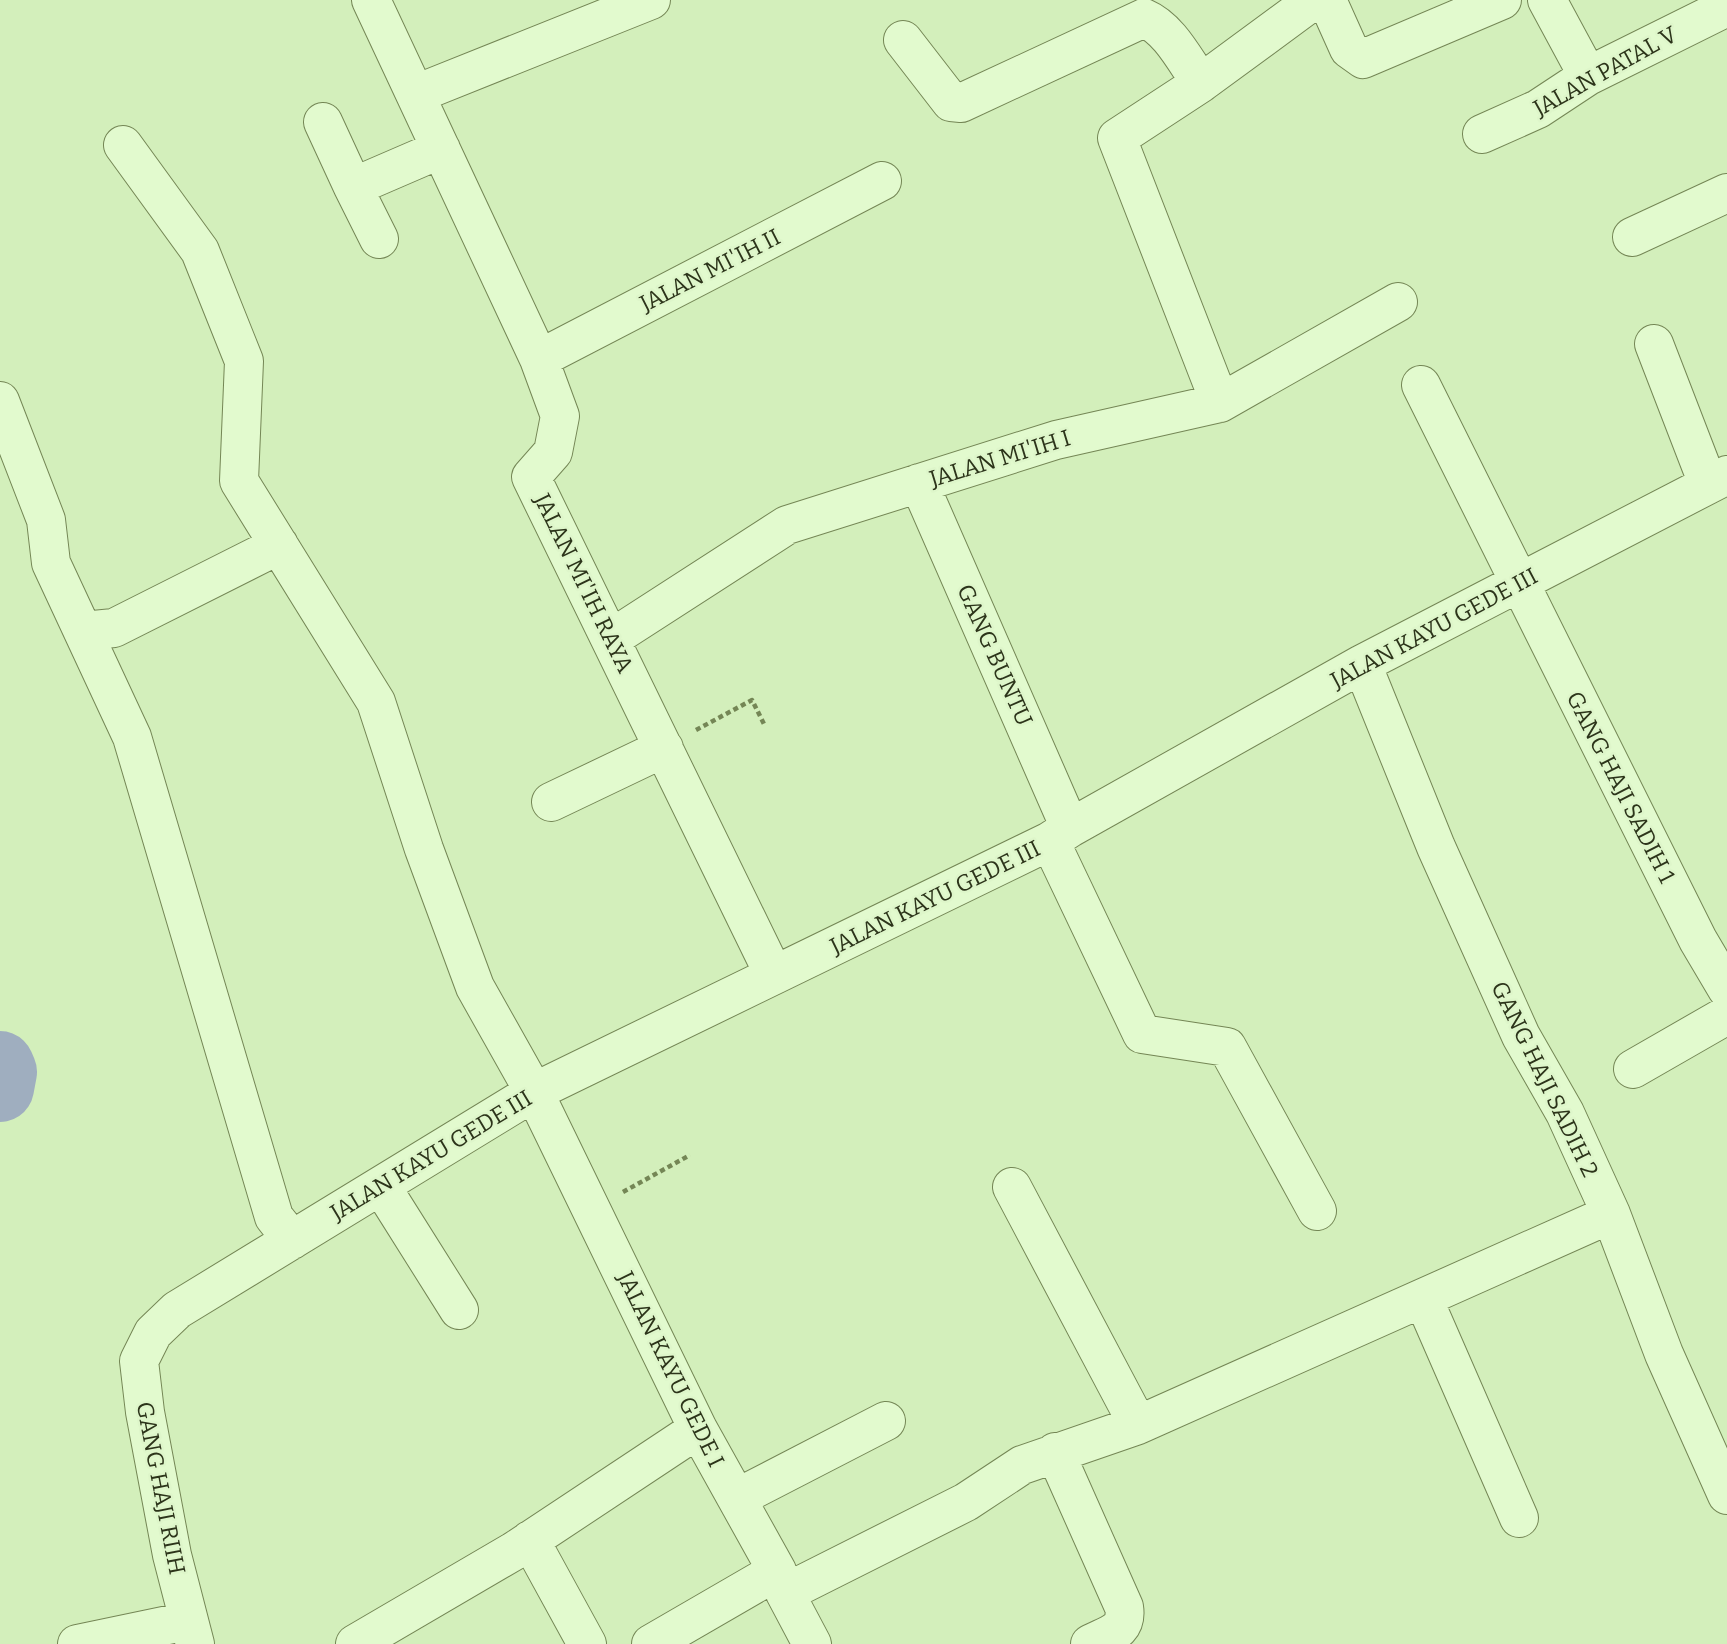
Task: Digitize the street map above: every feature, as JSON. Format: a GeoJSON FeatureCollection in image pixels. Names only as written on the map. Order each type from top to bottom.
{"type":"FeatureCollection","features":[{"type":"Feature","properties":{"kind":"street","name":"JALAN MI'IH RAYA"},"geometry":{"type":"LineString","coordinates":[[371,0],[539,359],[560,416],[553,452],[531,477],[612,638],[774,975]]}},
{"type":"Feature","properties":{"kind":"street"},"geometry":{"type":"LineString","coordinates":[[416,94],[651,0]]}},
{"type":"Feature","properties":{"kind":"street"},"geometry":{"type":"LineString","coordinates":[[1220,403],[1117,138],[1201,83],[1314,0]]}},
{"type":"Feature","properties":{"kind":"street"},"geometry":{"type":"LineString","coordinates":[[1327,0],[1349,49],[1363,59],[1502,0]]}},
{"type":"Feature","properties":{"kind":"street"},"geometry":{"type":"LineString","coordinates":[[1547,0],[1588,76]]}},
{"type":"Feature","properties":{"kind":"street","name":"JALAN PATAL V"},"geometry":{"type":"LineString","coordinates":[[1482,134],[1538,109],[1588,76],[1727,7]]}},
{"type":"Feature","properties":{"kind":"street"},"geometry":{"type":"LineString","coordinates":[[903,40],[955,104],[1144,18],[1163,30],[1201,83]]}},
{"type":"Feature","properties":{"kind":"street"},"geometry":{"type":"LineString","coordinates":[[323,122],[379,239]]}},
{"type":"Feature","properties":{"kind":"street","name":"JALAN KAYU GEDE I"},"geometry":{"type":"LineString","coordinates":[[123,145],[200,251],[244,361],[239,481],[376,702],[424,849],[475,987],[534,1092],[698,1429],[737,1498],[812,1644]]}},
{"type":"Feature","properties":{"kind":"street"},"geometry":{"type":"LineString","coordinates":[[353,187],[441,149]]}},
{"type":"Feature","properties":{"kind":"street","name":"JALAN MI'IH II"},"geometry":{"type":"LineString","coordinates":[[539,359],[882,181]]}},
{"type":"Feature","properties":{"kind":"street"},"geometry":{"type":"LineString","coordinates":[[1632,237],[1727,193]]}},
{"type":"Feature","properties":{"kind":"street","name":"JALAN MI'IH I"},"geometry":{"type":"LineString","coordinates":[[612,638],[787,525],[1056,440],[1220,403],[1398,302]]}},
{"type":"Feature","properties":{"kind":"street"},"geometry":{"type":"LineString","coordinates":[[1654,344],[1717,479]]}},
{"type":"Feature","properties":{"kind":"street","name":"GANG HAJI SADIH 1"},"geometry":{"type":"LineString","coordinates":[[1421,385],[1698,940],[1727,989]]}},
{"type":"Feature","properties":{"kind":"street"},"geometry":{"type":"LineString","coordinates":[[0,401],[46,520],[51,563],[132,737],[274,1217],[292,1240]]}},
{"type":"Feature","properties":{"kind":"street","name":"JALAN KAYU GEDE III"},"geometry":{"type":"LineString","coordinates":[[153,1333],[177,1310],[534,1092],[1060,835],[1362,664],[1717,479]]}},
{"type":"Feature","properties":{"kind":"street","name":"GANG BUNTU"},"geometry":{"type":"LineString","coordinates":[[919,483],[1142,1034],[1227,1047],[1317,1211]]}},
{"type":"Feature","properties":{"kind":"street"},"geometry":{"type":"LineString","coordinates":[[83,631],[114,628],[279,545]]}},
{"type":"Feature","properties":{"kind":"street","name":"GANG HAJI SADIH 2"},"geometry":{"type":"LineString","coordinates":[[1362,664],[1436,847],[1521,1036],[1565,1113],[1611,1214],[1664,1354],[1724,1480]]}},
{"type":"Feature","properties":{"kind":"street"},"geometry":{"type":"LineString","coordinates":[[551,802],[664,748]]}},
{"type":"Feature","properties":{"kind":"street"},"geometry":{"type":"LineString","coordinates":[[1633,1069],[1727,1015]]}},
{"type":"Feature","properties":{"kind":"street"},"geometry":{"type":"LineString","coordinates":[[381,1186],[459,1310]]}},
{"type":"Feature","properties":{"kind":"street"},"geometry":{"type":"LineString","coordinates":[[1012,1187],[1138,1425]]}},
{"type":"Feature","properties":{"kind":"street"},"geometry":{"type":"LineString","coordinates":[[651,1644],[781,1582],[807,1581],[966,1502],[1022,1465],[1138,1425],[1611,1214]]}},
{"type":"Feature","properties":{"kind":"street"},"geometry":{"type":"LineString","coordinates":[[1423,1298],[1519,1518]]}},
{"type":"Feature","properties":{"kind":"street","name":"GANG HAJI RIIH"},"geometry":{"type":"LineString","coordinates":[[153,1333],[139,1361],[143,1399],[172,1555],[191,1632]]}},
{"type":"Feature","properties":{"kind":"street"},"geometry":{"type":"LineString","coordinates":[[737,1498],[886,1421]]}},
{"type":"Feature","properties":{"kind":"street"},"geometry":{"type":"LineString","coordinates":[[355,1644],[530,1540],[698,1429]]}},
{"type":"Feature","properties":{"kind":"street"},"geometry":{"type":"LineString","coordinates":[[1055,1452],[1124,1607],[1126,1618],[1104,1637]]}},
{"type":"Feature","properties":{"kind":"street"},"geometry":{"type":"LineString","coordinates":[[530,1540],[587,1644]]}},
{"type":"Feature","properties":{"kind":"street"},"geometry":{"type":"LineString","coordinates":[[77,1644],[191,1632]]}},
{"type":"Feature","properties":{"kind":"path"},"geometry":{"type":"LineString","coordinates":[[664,748],[752,700],[764,724]]}},
{"type":"Feature","properties":{"kind":"path"},"geometry":{"type":"LineString","coordinates":[[592,1210],[690,1155]]}},
{"type":"Feature","properties":{"kind":"waterway"},"geometry":{"type":"LineString","coordinates":[[0,1065],[3,1072],[0,1088]]}}]}
